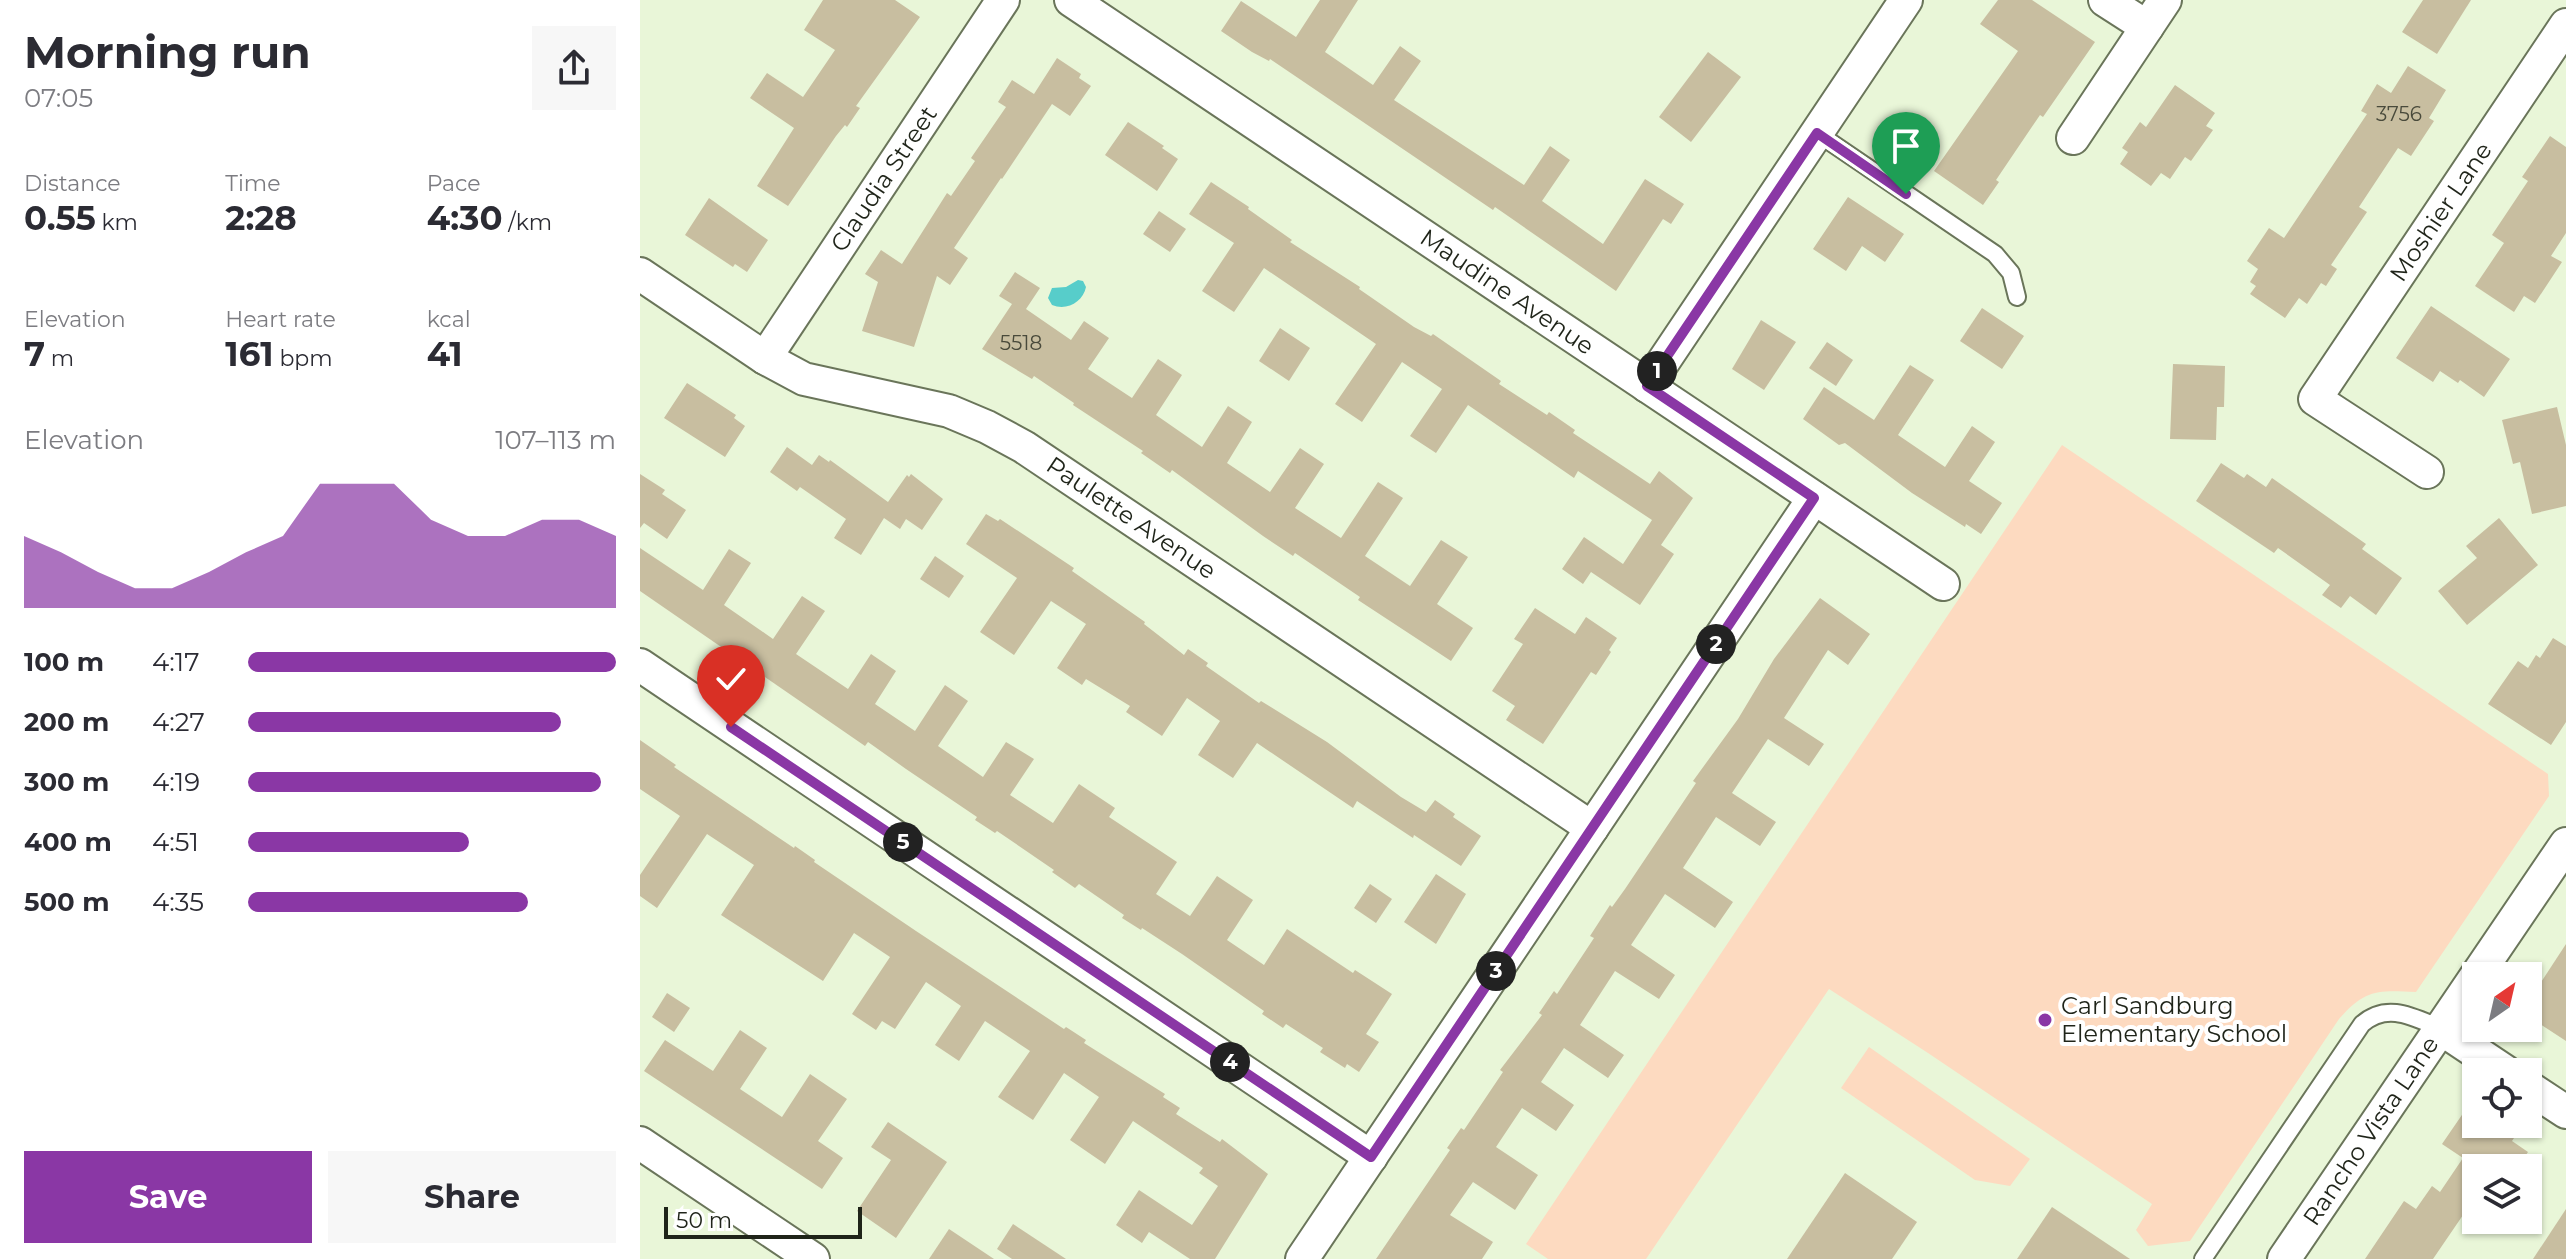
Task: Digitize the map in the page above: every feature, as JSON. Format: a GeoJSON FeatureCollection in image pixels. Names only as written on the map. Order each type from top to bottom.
{"type":"FeatureCollection","features":[{"type":"Feature","properties":{"kind":"street","name":"Claudia Street"},"geometry":{"type":"LineString","coordinates":[[765,358],[1003,0]]}},
{"type":"Feature","properties":{"kind":"street","name":"Maudine Avenue"},"geometry":{"type":"LineString","coordinates":[[1071,0],[1943,584]]}},
{"type":"Feature","properties":{"kind":"street"},"geometry":{"type":"LineString","coordinates":[[1647,386],[1906,0]]}},
{"type":"Feature","properties":{"kind":"street"},"geometry":{"type":"LineString","coordinates":[[2105,0],[2147,27]]}},
{"type":"Feature","properties":{"kind":"street"},"geometry":{"type":"LineString","coordinates":[[2073,138],[2165,0]]}},
{"type":"Feature","properties":{"kind":"street","name":"Moshier Lane"},"geometry":{"type":"LineString","coordinates":[[2427,472],[2315,399],[2566,25]]}},
{"type":"Feature","properties":{"kind":"street","name":"Paulette Avenue"},"geometry":{"type":"LineString","coordinates":[[640,274],[765,358],[804,379],[949,411],[1015,442],[1592,828]]}},
{"type":"Feature","properties":{"kind":"street"},"geometry":{"type":"LineString","coordinates":[[1302,1259],[1814,498]]}},
{"type":"Feature","properties":{"kind":"street"},"geometry":{"type":"LineString","coordinates":[[640,665],[1371,1157]]}},
{"type":"Feature","properties":{"kind":"street","name":"Rancho Vista Lane"},"geometry":{"type":"LineString","coordinates":[[2284,1259],[2566,844]]}},
{"type":"Feature","properties":{"kind":"street"},"geometry":{"type":"LineString","coordinates":[[2440,1028],[2485,1058]]}},
{"type":"Feature","properties":{"kind":"street"},"geometry":{"type":"LineString","coordinates":[[2542,1096],[2566,1112]]}},
{"type":"Feature","properties":{"kind":"street"},"geometry":{"type":"LineString","coordinates":[[640,1143],[813,1259]]}},
{"type":"Feature","properties":{"kind":"lane"},"geometry":{"type":"LineString","coordinates":[[1817,133],[1995,254],[2011,273],[2017,297]]}},
{"type":"Feature","properties":{"kind":"lane"},"geometry":{"type":"LineString","coordinates":[[2203,1259],[2362,1024],[2380,1012],[2391,1011],[2440,1028]]}},
{"type":"Feature","properties":{"kind":"shaded area","name":"Carl Sandburg Elementary School"},"geometry":{"type":"Polygon","coordinates":[[[2062,445],[2548,774],[2549,796],[2416,992],[2373,994],[2357,1002],[2339,1019],[2190,1241],[2148,1246],[2136,1230],[2152,1204],[1829,989],[1646,1259],[1548,1259],[1526,1244],[2062,445]]]}},
{"type":"Feature","properties":{"kind":"shaded area"},"geometry":{"type":"Polygon","coordinates":[[[1869,1047],[2030,1159],[2010,1186],[1975,1180],[1841,1088],[1869,1047]]]}},
{"type":"Feature","properties":{"kind":"water"},"geometry":{"type":"Polygon","coordinates":[[[1078,280],[1083,281],[1086,287],[1078,301],[1063,307],[1052,305],[1048,298],[1052,288],[1066,287],[1078,280]]]}},
{"type":"Feature","properties":{"kind":"building"},"geometry":{"type":"Polygon","coordinates":[[[823,0],[895,0],[920,17],[856,106],[860,108],[847,127],[845,125],[836,136],[788,206],[757,186],[794,128],[750,98],[767,73],[803,97],[835,50],[804,30],[823,0]]]}},
{"type":"Feature","properties":{"kind":"building"},"geometry":{"type":"Polygon","coordinates":[[[1320,0],[1358,0],[1325,52],[1373,85],[1400,46],[1421,61],[1394,100],[1524,185],[1550,146],[1570,160],[1542,201],[1603,244],[1645,179],[1684,204],[1671,224],[1663,219],[1616,291],[1495,207],[1493,210],[1270,59],[1252,52],[1221,31],[1241,1],[1296,37],[1320,0]]]}},
{"type":"Feature","properties":{"kind":"building"},"geometry":{"type":"Polygon","coordinates":[[[1998,0],[2032,0],[2095,42],[2043,117],[2040,115],[1983,205],[1934,171],[2018,51],[1980,24],[1998,0]]]}},
{"type":"Feature","properties":{"kind":"building"},"geometry":{"type":"Polygon","coordinates":[[[2423,0],[2471,0],[2437,54],[2402,32],[2423,0]]]}},
{"type":"Feature","properties":{"kind":"building"},"geometry":{"type":"Polygon","coordinates":[[[1708,52],[1741,77],[1691,142],[1659,117],[1708,52]]]}},
{"type":"Feature","properties":{"kind":"building"},"geometry":{"type":"Polygon","coordinates":[[[1057,58],[1081,74],[1079,78],[1091,86],[1070,116],[1052,104],[1001,178],[954,248],[968,258],[950,285],[937,276],[914,347],[862,331],[878,282],[865,274],[881,250],[902,264],[947,193],[951,196],[975,161],[971,158],[1006,107],[998,102],[1012,80],[1034,94],[1057,58]]]}},
{"type":"Feature","properties":{"kind":"building"},"geometry":{"type":"Polygon","coordinates":[[[2408,66],[2446,90],[2429,118],[2434,121],[2411,156],[2398,148],[2359,207],[2367,212],[2331,265],[2337,269],[2326,286],[2321,283],[2307,304],[2299,298],[2285,318],[2250,294],[2256,286],[2250,282],[2258,269],[2247,261],[2269,228],[2284,238],[2367,114],[2361,111],[2377,84],[2391,93],[2408,66]]]}},
{"type":"Feature","properties":{"kind":"building"},"geometry":{"type":"Polygon","coordinates":[[[2175,85],[2215,113],[2206,126],[2213,130],[2191,161],[2185,157],[2170,179],[2161,173],[2151,186],[2120,164],[2128,152],[2122,148],[2140,122],[2146,127],[2175,85]]]}},
{"type":"Feature","properties":{"kind":"building"},"geometry":{"type":"Polygon","coordinates":[[[1128,122],[1178,159],[1157,191],[1105,155],[1128,122]]]}},
{"type":"Feature","properties":{"kind":"building"},"geometry":{"type":"Polygon","coordinates":[[[2550,136],[2566,147],[2566,233],[2551,256],[2562,262],[2535,303],[2524,296],[2514,312],[2475,286],[2504,243],[2492,235],[2528,181],[2522,177],[2550,136]]]}},
{"type":"Feature","properties":{"kind":"building"},"geometry":{"type":"Polygon","coordinates":[[[1211,182],[1249,207],[1292,240],[1290,242],[1360,287],[1414,327],[1431,336],[1433,334],[1501,381],[1499,384],[1547,415],[1549,412],[1575,430],[1573,433],[1650,484],[1659,471],[1693,498],[1661,545],[1674,554],[1640,605],[1591,572],[1583,584],[1562,569],[1584,537],[1623,564],[1652,520],[1578,471],[1574,478],[1468,405],[1436,453],[1410,436],[1442,389],[1402,362],[1362,422],[1335,404],[1376,344],[1264,268],[1234,312],[1202,291],[1234,243],[1189,214],[1211,182]]]}},
{"type":"Feature","properties":{"kind":"building"},"geometry":{"type":"Polygon","coordinates":[[[1848,197],[1904,234],[1885,262],[1862,246],[1846,271],[1813,249],[1848,197]]]}},
{"type":"Feature","properties":{"kind":"building"},"geometry":{"type":"Polygon","coordinates":[[[709,198],[768,240],[747,272],[735,264],[733,267],[685,235],[709,198]]]}},
{"type":"Feature","properties":{"kind":"building"},"geometry":{"type":"Polygon","coordinates":[[[1159,211],[1186,229],[1170,252],[1143,234],[1159,211]]]}},
{"type":"Feature","properties":{"kind":"building"},"geometry":{"type":"Polygon","coordinates":[[[1015,272],[1040,288],[1026,309],[1071,340],[1084,321],[1109,338],[1088,369],[1132,398],[1158,359],[1182,375],[1156,415],[1202,447],[1228,406],[1252,422],[1227,463],[1270,492],[1300,448],[1324,464],[1295,508],[1341,538],[1378,482],[1403,498],[1365,556],[1410,586],[1441,540],[1468,557],[1437,604],[1473,628],[1451,661],[1358,600],[1360,597],[1295,553],[1293,556],[1263,536],[1172,470],[1170,473],[1034,376],[1032,379],[982,349],[1012,304],[999,296],[1015,272]]]}},
{"type":"Feature","properties":{"kind":"building"},"geometry":{"type":"Polygon","coordinates":[[[2431,306],[2510,359],[2484,397],[2460,380],[2458,383],[2440,371],[2433,382],[2396,358],[2431,306]]]}},
{"type":"Feature","properties":{"kind":"building"},"geometry":{"type":"Polygon","coordinates":[[[1982,308],[2024,336],[2002,369],[1960,341],[1982,308]]]}},
{"type":"Feature","properties":{"kind":"building"},"geometry":{"type":"Polygon","coordinates":[[[1761,320],[1796,342],[1764,390],[1732,369],[1761,320]]]}},
{"type":"Feature","properties":{"kind":"building"},"geometry":{"type":"Polygon","coordinates":[[[1280,328],[1310,348],[1289,381],[1259,361],[1280,328]]]}},
{"type":"Feature","properties":{"kind":"building"},"geometry":{"type":"Polygon","coordinates":[[[1827,342],[1853,360],[1836,386],[1809,368],[1827,342]]]}},
{"type":"Feature","properties":{"kind":"building"},"geometry":{"type":"Polygon","coordinates":[[[2173,364],[2225,366],[2224,407],[2217,407],[2216,440],[2170,439],[2173,364]]]}},
{"type":"Feature","properties":{"kind":"building"},"geometry":{"type":"Polygon","coordinates":[[[1910,365],[1934,380],[1898,435],[1945,467],[1972,426],[1995,442],[1969,481],[2002,503],[1981,534],[1912,493],[1845,443],[1839,445],[1803,419],[1824,387],[1874,420],[1910,365]]]}},
{"type":"Feature","properties":{"kind":"building"},"geometry":{"type":"Polygon","coordinates":[[[687,383],[736,415],[734,418],[745,426],[725,457],[664,418],[687,383]]]}},
{"type":"Feature","properties":{"kind":"building"},"geometry":{"type":"Polygon","coordinates":[[[2557,407],[2566,445],[2566,506],[2532,514],[2520,462],[2513,464],[2502,420],[2557,407]]]}},
{"type":"Feature","properties":{"kind":"building"},"geometry":{"type":"Polygon","coordinates":[[[787,447],[812,465],[819,455],[830,460],[888,502],[907,475],[909,477],[911,474],[943,499],[922,530],[906,519],[900,529],[884,518],[861,555],[834,538],[846,519],[800,487],[797,491],[770,472],[787,447]]]}},
{"type":"Feature","properties":{"kind":"building"},"geometry":{"type":"Polygon","coordinates":[[[2221,463],[2244,478],[2247,474],[2266,487],[2272,478],[2366,544],[2362,549],[2402,578],[2376,615],[2350,596],[2341,608],[2322,595],[2330,585],[2278,548],[2274,553],[2196,501],[2221,463]]]}},
{"type":"Feature","properties":{"kind":"building"},"geometry":{"type":"Polygon","coordinates":[[[640,474],[665,490],[662,494],[686,510],[667,539],[644,523],[640,528],[640,474]]]}},
{"type":"Feature","properties":{"kind":"building"},"geometry":{"type":"Polygon","coordinates":[[[986,514],[998,521],[1000,519],[1074,568],[1072,571],[1145,622],[1184,655],[1188,649],[1208,663],[1206,666],[1259,703],[1261,701],[1327,742],[1401,797],[1426,812],[1435,800],[1455,814],[1453,817],[1481,836],[1461,866],[1357,801],[1353,808],[1257,743],[1233,778],[1198,755],[1220,721],[1187,698],[1162,736],[1126,712],[1130,706],[1086,679],[1082,685],[1057,668],[1086,624],[1051,601],[1014,655],[980,632],[1017,578],[966,544],[986,514]]]}},
{"type":"Feature","properties":{"kind":"building"},"geometry":{"type":"Polygon","coordinates":[[[2499,518],[2538,565],[2467,625],[2438,591],[2477,558],[2466,546],[2499,518]]]}},
{"type":"Feature","properties":{"kind":"building"},"geometry":{"type":"Polygon","coordinates":[[[640,548],[703,590],[729,549],[751,563],[724,605],[773,639],[802,596],[825,611],[796,654],[848,689],[871,654],[896,671],[875,704],[915,731],[945,685],[968,701],[938,746],[983,777],[1006,742],[1034,759],[1010,795],[1053,823],[1079,784],[1115,808],[1109,817],[1177,862],[1156,894],[1190,916],[1217,876],[1253,900],[1227,940],[1264,965],[1287,929],[1353,973],[1355,970],[1392,994],[1366,1034],[1379,1042],[1359,1072],[1347,1064],[1345,1068],[1320,1052],[1323,1048],[1286,1024],[1283,1028],[1262,1014],[1264,1011],[1182,954],[1122,918],[1124,915],[1079,884],[1075,888],[1052,872],[1054,870],[997,831],[995,833],[975,820],[977,817],[868,742],[865,746],[640,591],[640,548]]]}},
{"type":"Feature","properties":{"kind":"building"},"geometry":{"type":"Polygon","coordinates":[[[935,556],[964,576],[949,598],[920,579],[935,556]]]}},
{"type":"Feature","properties":{"kind":"building"},"geometry":{"type":"Polygon","coordinates":[[[1820,598],[1870,634],[1848,665],[1828,650],[1784,718],[1824,744],[1809,766],[1768,739],[1732,793],[1776,822],[1760,846],[1716,817],[1683,868],[1733,902],[1715,928],[1665,894],[1631,945],[1675,975],[1659,999],[1615,971],[1580,1025],[1624,1055],[1608,1078],[1564,1048],[1541,1082],[1574,1105],[1556,1131],[1522,1108],[1496,1147],[1538,1175],[1515,1210],[1473,1182],[1450,1215],[1493,1242],[1482,1259],[1376,1259],[1450,1150],[1447,1148],[1461,1128],[1464,1130],[1503,1072],[1500,1070],[1542,1015],[1539,1013],[1554,991],[1557,994],[1594,938],[1590,936],[1610,905],[1612,907],[1625,889],[1696,783],[1693,781],[1738,719],[1774,659],[1820,598]]]}},
{"type":"Feature","properties":{"kind":"building"},"geometry":{"type":"Polygon","coordinates":[[[1535,608],[1575,634],[1586,617],[1617,638],[1596,675],[1591,672],[1543,744],[1506,720],[1515,706],[1492,691],[1523,644],[1514,639],[1535,608]]]}},
{"type":"Feature","properties":{"kind":"building"},"geometry":{"type":"Polygon","coordinates":[[[2553,638],[2566,646],[2566,722],[2551,745],[2488,704],[2518,661],[2528,668],[2536,655],[2540,658],[2553,638]]]}},
{"type":"Feature","properties":{"kind":"building"},"geometry":{"type":"Polygon","coordinates":[[[640,740],[676,765],[674,767],[795,846],[916,931],[1165,1094],[1163,1097],[1180,1108],[1176,1114],[1220,1142],[1222,1139],[1268,1174],[1215,1259],[1190,1259],[1149,1232],[1142,1243],[1116,1225],[1139,1190],[1192,1225],[1218,1186],[1199,1173],[1203,1168],[1133,1121],[1105,1164],[1070,1140],[1099,1097],[1064,1073],[1033,1120],[998,1097],[1030,1051],[985,1021],[959,1061],[935,1045],[961,1006],[926,982],[895,1029],[882,1021],[876,1030],[852,1014],[890,957],[854,933],[823,981],[721,915],[754,865],[707,834],[657,908],[640,896],[640,875],[680,816],[640,789],[640,740]]]}},
{"type":"Feature","properties":{"kind":"building"},"geometry":{"type":"Polygon","coordinates":[[[1436,874],[1466,894],[1436,944],[1404,922],[1436,874]]]}},
{"type":"Feature","properties":{"kind":"building"},"geometry":{"type":"Polygon","coordinates":[[[1370,884],[1392,899],[1376,923],[1354,908],[1370,884]]]}},
{"type":"Feature","properties":{"kind":"building"},"geometry":{"type":"Polygon","coordinates":[[[2566,944],[2566,1041],[2542,1025],[2542,981],[2566,944]]]}},
{"type":"Feature","properties":{"kind":"building"},"geometry":{"type":"Polygon","coordinates":[[[667,993],[690,1008],[674,1032],[652,1017],[667,993]]]}},
{"type":"Feature","properties":{"kind":"building"},"geometry":{"type":"Polygon","coordinates":[[[740,1030],[767,1048],[740,1089],[782,1117],[810,1074],[847,1099],[818,1141],[843,1158],[822,1189],[644,1071],[665,1040],[713,1071],[740,1030]]]}},
{"type":"Feature","properties":{"kind":"building"},"geometry":{"type":"Polygon","coordinates":[[[2462,1115],[2462,1138],[2514,1138],[2512,1141],[2528,1152],[2462,1154],[2462,1157],[2442,1144],[2462,1115]]]}},
{"type":"Feature","properties":{"kind":"building"},"geometry":{"type":"Polygon","coordinates":[[[888,1122],[947,1162],[896,1238],[857,1211],[891,1160],[871,1147],[888,1122]]]}},
{"type":"Feature","properties":{"kind":"building"},"geometry":{"type":"Polygon","coordinates":[[[2462,1159],[2462,1217],[2433,1259],[2365,1259],[2404,1201],[2416,1209],[2432,1186],[2440,1192],[2462,1159]]]}},
{"type":"Feature","properties":{"kind":"building"},"geometry":{"type":"Polygon","coordinates":[[[1845,1173],[1917,1222],[1892,1259],[1787,1259],[1845,1173]]]}},
{"type":"Feature","properties":{"kind":"building"},"geometry":{"type":"Polygon","coordinates":[[[2052,1207],[2130,1259],[2017,1259],[2052,1207]]]}},
{"type":"Feature","properties":{"kind":"building"},"geometry":{"type":"Polygon","coordinates":[[[2566,1209],[2566,1259],[2533,1259],[2566,1209]]]}},
{"type":"Feature","properties":{"kind":"building"},"geometry":{"type":"Polygon","coordinates":[[[1013,1224],[1066,1259],[1012,1259],[997,1249],[1013,1224]]]}},
{"type":"Feature","properties":{"kind":"building"},"geometry":{"type":"Polygon","coordinates":[[[949,1229],[994,1259],[929,1259],[949,1229]]]}},
{"type":"Feature","properties":{"kind":"place","name":"Carl Sandburg Elementary School"},"geometry":{"type":"Point","coordinates":[2045,1020]}},
{"type":"Feature","properties":{"kind":"route"},"geometry":{"type":"LineString","coordinates":[[731,727],[1371,1157],[1814,498],[1647,386],[1817,133],[1906,194]]}}]}
